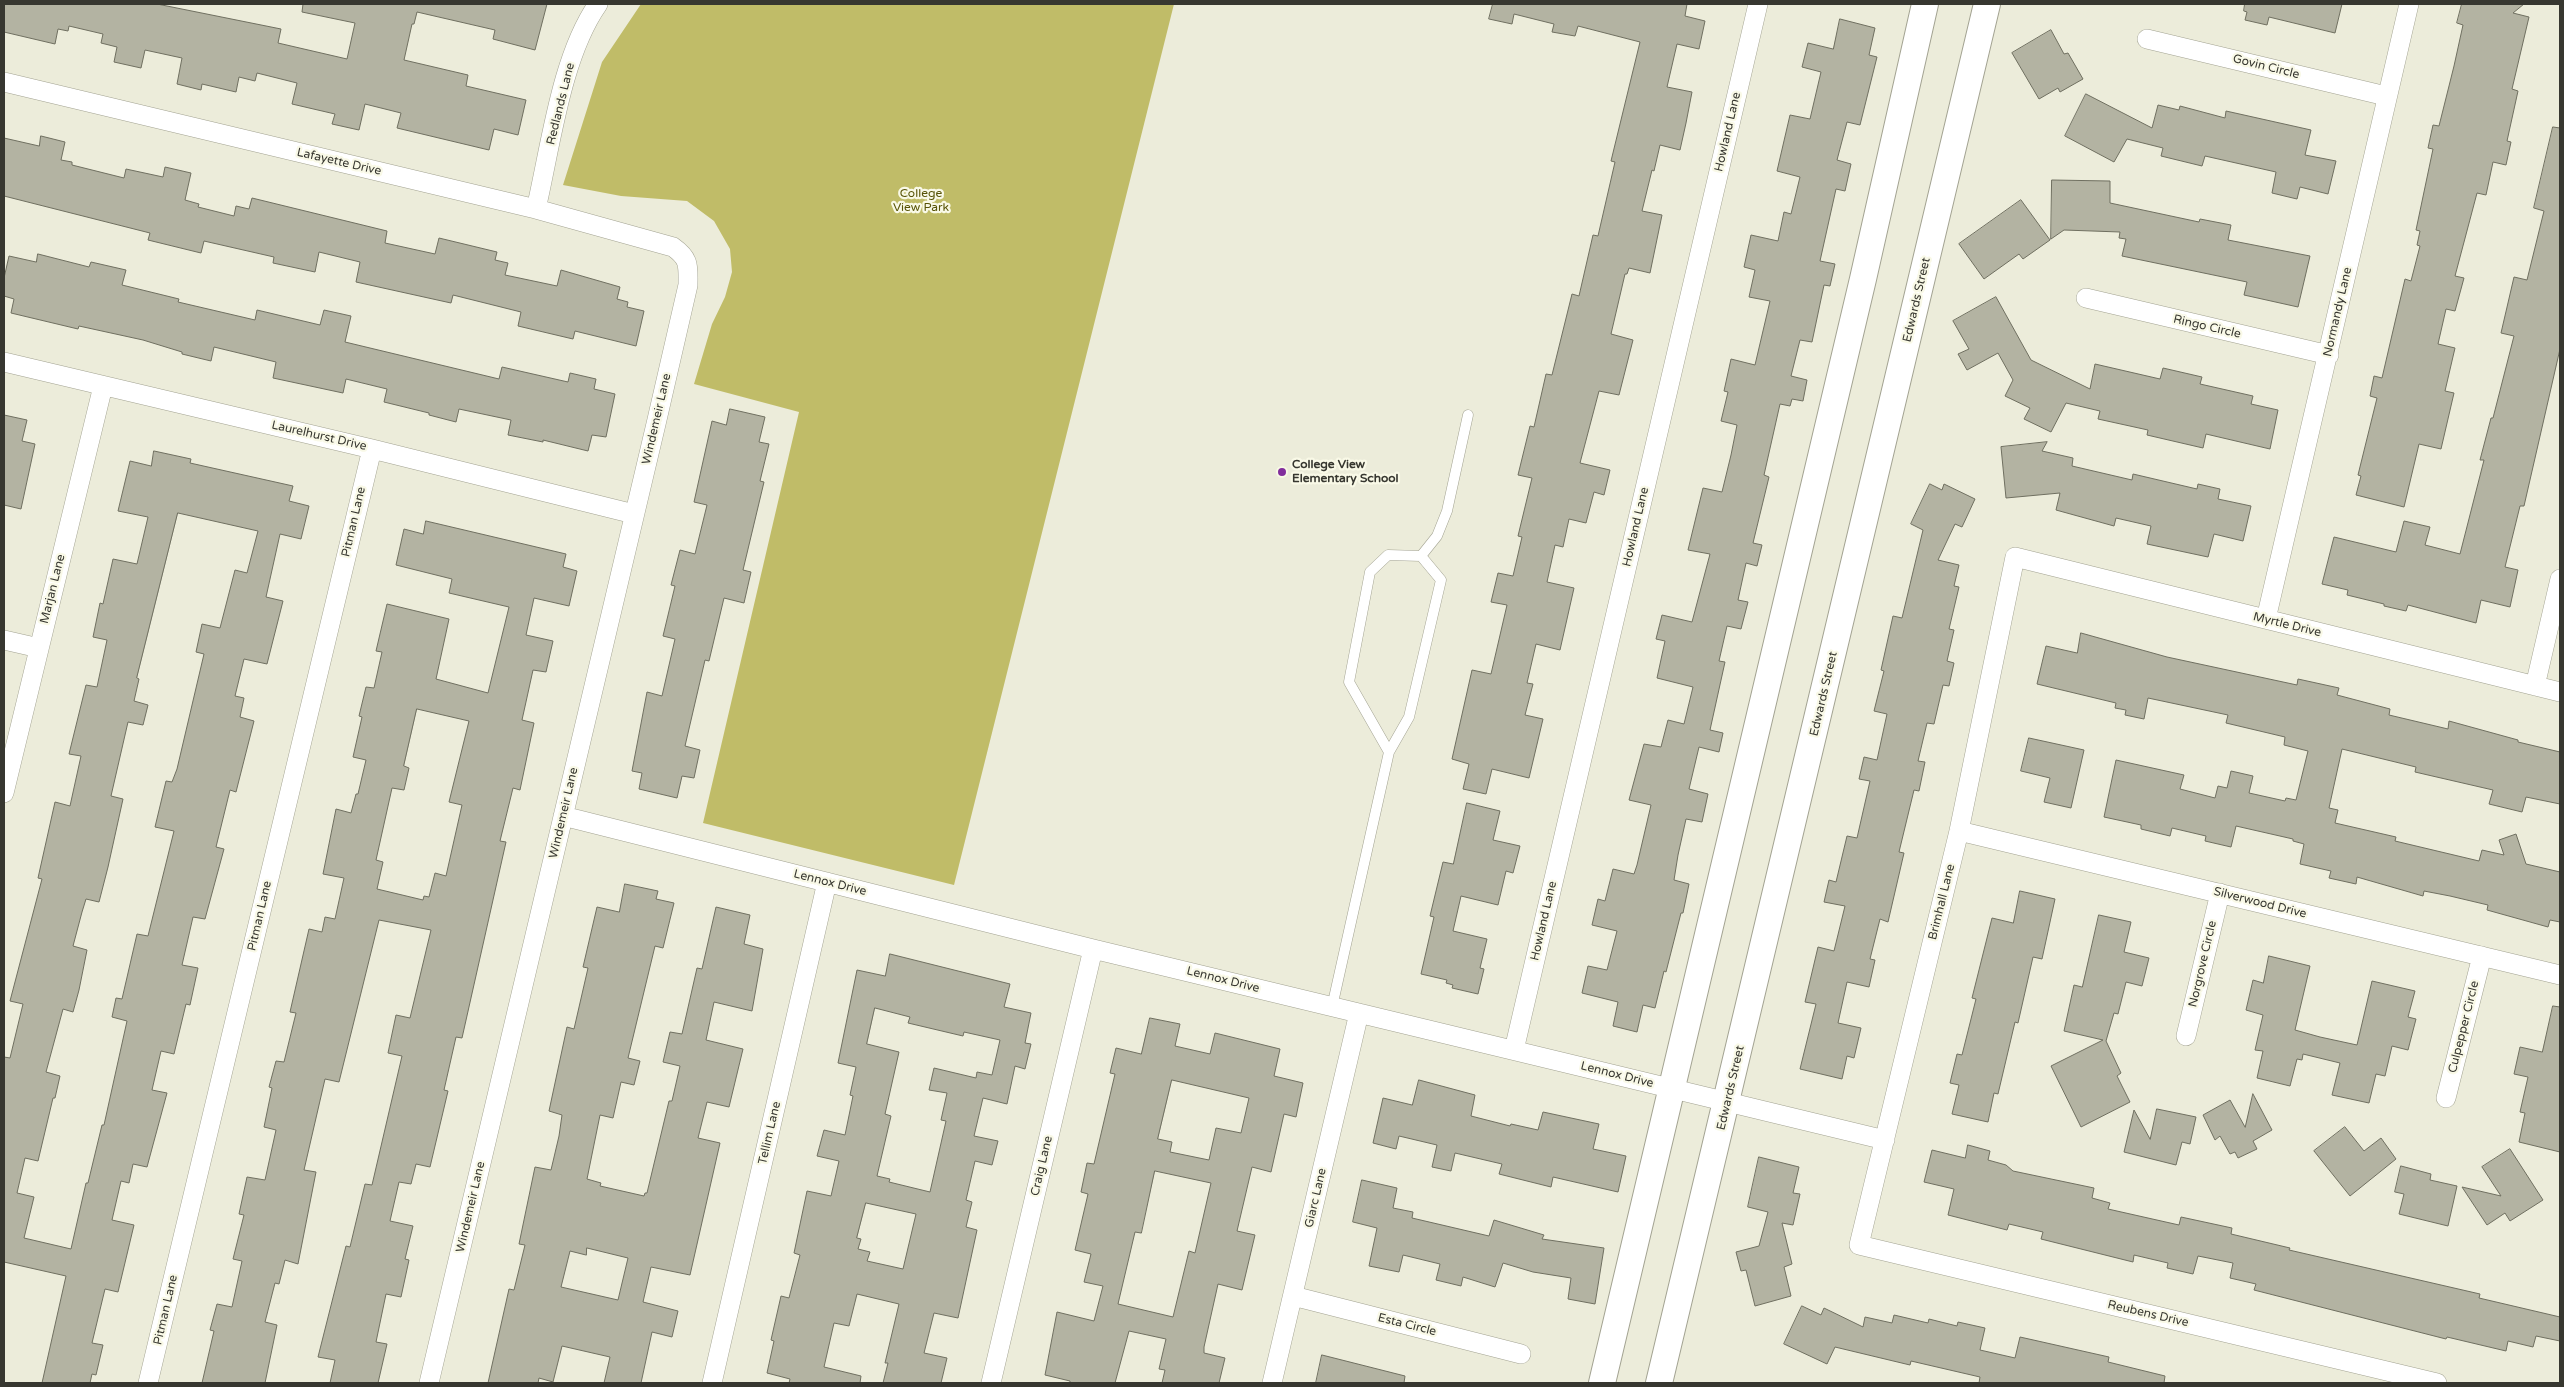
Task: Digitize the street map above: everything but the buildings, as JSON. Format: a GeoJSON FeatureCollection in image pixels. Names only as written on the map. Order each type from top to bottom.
{"type":"FeatureCollection","features":[{"type":"Feature","properties":{"kind":"main road"},"geometry":{"type":"LineString","coordinates":[[1602,1383],[1858,298],[1925,4]]}},
{"type":"Feature","properties":{"kind":"main road","name":"Edwards Street"},"geometry":{"type":"LineString","coordinates":[[1659,1383],[1728,1101],[1987,4]]}},
{"type":"Feature","properties":{"kind":"street","name":"Redlands Lane"},"geometry":{"type":"LineString","coordinates":[[536,209],[570,63],[590,16],[598,4]]}},
{"type":"Feature","properties":{"kind":"street","name":"Howland Lane"},"geometry":{"type":"LineString","coordinates":[[1514,1050],[1758,4]]}},
{"type":"Feature","properties":{"kind":"street","name":"Normandy Lane"},"geometry":{"type":"LineString","coordinates":[[2266,619],[2329,355],[2386,96],[2409,4]]}},
{"type":"Feature","properties":{"kind":"street","name":"Govin Circle"},"geometry":{"type":"LineString","coordinates":[[2147,39],[2386,96]]}},
{"type":"Feature","properties":{"kind":"street","name":"Lafayette Drive"},"geometry":{"type":"LineString","coordinates":[[4,82],[536,209],[673,248]]}},
{"type":"Feature","properties":{"kind":"street","name":"Windemeir Lane"},"geometry":{"type":"LineString","coordinates":[[429,1383],[688,285],[688,266],[684,255],[673,248]]}},
{"type":"Feature","properties":{"kind":"street","name":"Ringo Circle"},"geometry":{"type":"LineString","coordinates":[[2086,298],[2329,355]]}},
{"type":"Feature","properties":{"kind":"street","name":"Laurelhurst Drive"},"geometry":{"type":"LineString","coordinates":[[4,362],[372,449],[634,514]]}},
{"type":"Feature","properties":{"kind":"street","name":"Marjan Lane"},"geometry":{"type":"LineString","coordinates":[[4,793],[103,386]]}},
{"type":"Feature","properties":{"kind":"street","name":"Pitman Lane"},"geometry":{"type":"LineString","coordinates":[[148,1383],[372,449]]}},
{"type":"Feature","properties":{"kind":"street","name":"Myrtle Drive"},"geometry":{"type":"LineString","coordinates":[[2015,557],[2560,692]]}},
{"type":"Feature","properties":{"kind":"street","name":"Brimhall Lane"},"geometry":{"type":"LineString","coordinates":[[1859,1246],[1960,831],[2015,557]]}},
{"type":"Feature","properties":{"kind":"street"},"geometry":{"type":"LineString","coordinates":[[2535,686],[2560,579]]}},
{"type":"Feature","properties":{"kind":"street"},"geometry":{"type":"LineString","coordinates":[[4,640],[39,648]]}},
{"type":"Feature","properties":{"kind":"street","name":"Lennox Drive"},"geometry":{"type":"LineString","coordinates":[[563,816],[1093,949],[1885,1140]]}},
{"type":"Feature","properties":{"kind":"street","name":"Silverwood Drive"},"geometry":{"type":"LineString","coordinates":[[1960,831],[2560,975]]}},
{"type":"Feature","properties":{"kind":"street","name":"Tellim Lane"},"geometry":{"type":"LineString","coordinates":[[712,1383],[827,882]]}},
{"type":"Feature","properties":{"kind":"street","name":"Norgrove Circle"},"geometry":{"type":"LineString","coordinates":[[2186,1036],[2220,893]]}},
{"type":"Feature","properties":{"kind":"street","name":"Craig Lane"},"geometry":{"type":"LineString","coordinates":[[991,1383],[1093,949]]}},
{"type":"Feature","properties":{"kind":"street","name":"Culpepper Circle"},"geometry":{"type":"LineString","coordinates":[[2446,1098],[2482,956]]}},
{"type":"Feature","properties":{"kind":"street","name":"Giarc Lane"},"geometry":{"type":"LineString","coordinates":[[1272,1383],[1359,1014]]}},
{"type":"Feature","properties":{"kind":"street","name":"Reubens Drive"},"geometry":{"type":"LineString","coordinates":[[1859,1246],[2437,1383]]}},
{"type":"Feature","properties":{"kind":"street","name":"Esta Circle"},"geometry":{"type":"LineString","coordinates":[[1293,1296],[1521,1354]]}},
{"type":"Feature","properties":{"kind":"lane"},"geometry":{"type":"LineString","coordinates":[[1421,556],[1437,536],[1447,511],[1468,415]]}},
{"type":"Feature","properties":{"kind":"lane"},"geometry":{"type":"LineString","coordinates":[[1389,752],[1349,682],[1370,572],[1388,556],[1421,556]]}},
{"type":"Feature","properties":{"kind":"lane"},"geometry":{"type":"LineString","coordinates":[[1332,1007],[1389,752],[1409,717],[1441,580],[1421,556]]}},
{"type":"Feature","properties":{"kind":"green space","name":"College View Park"},"geometry":{"type":"Polygon","coordinates":[[[641,4],[1174,4],[954,885],[703,823],[799,412],[694,384],[712,324],[725,297],[732,272],[730,249],[714,221],[687,201],[621,196],[563,185],[602,62],[641,4]]]}},
{"type":"Feature","properties":{"kind":"place","name":"College View Elementary School"},"geometry":{"type":"Point","coordinates":[1282,472]}}]}
